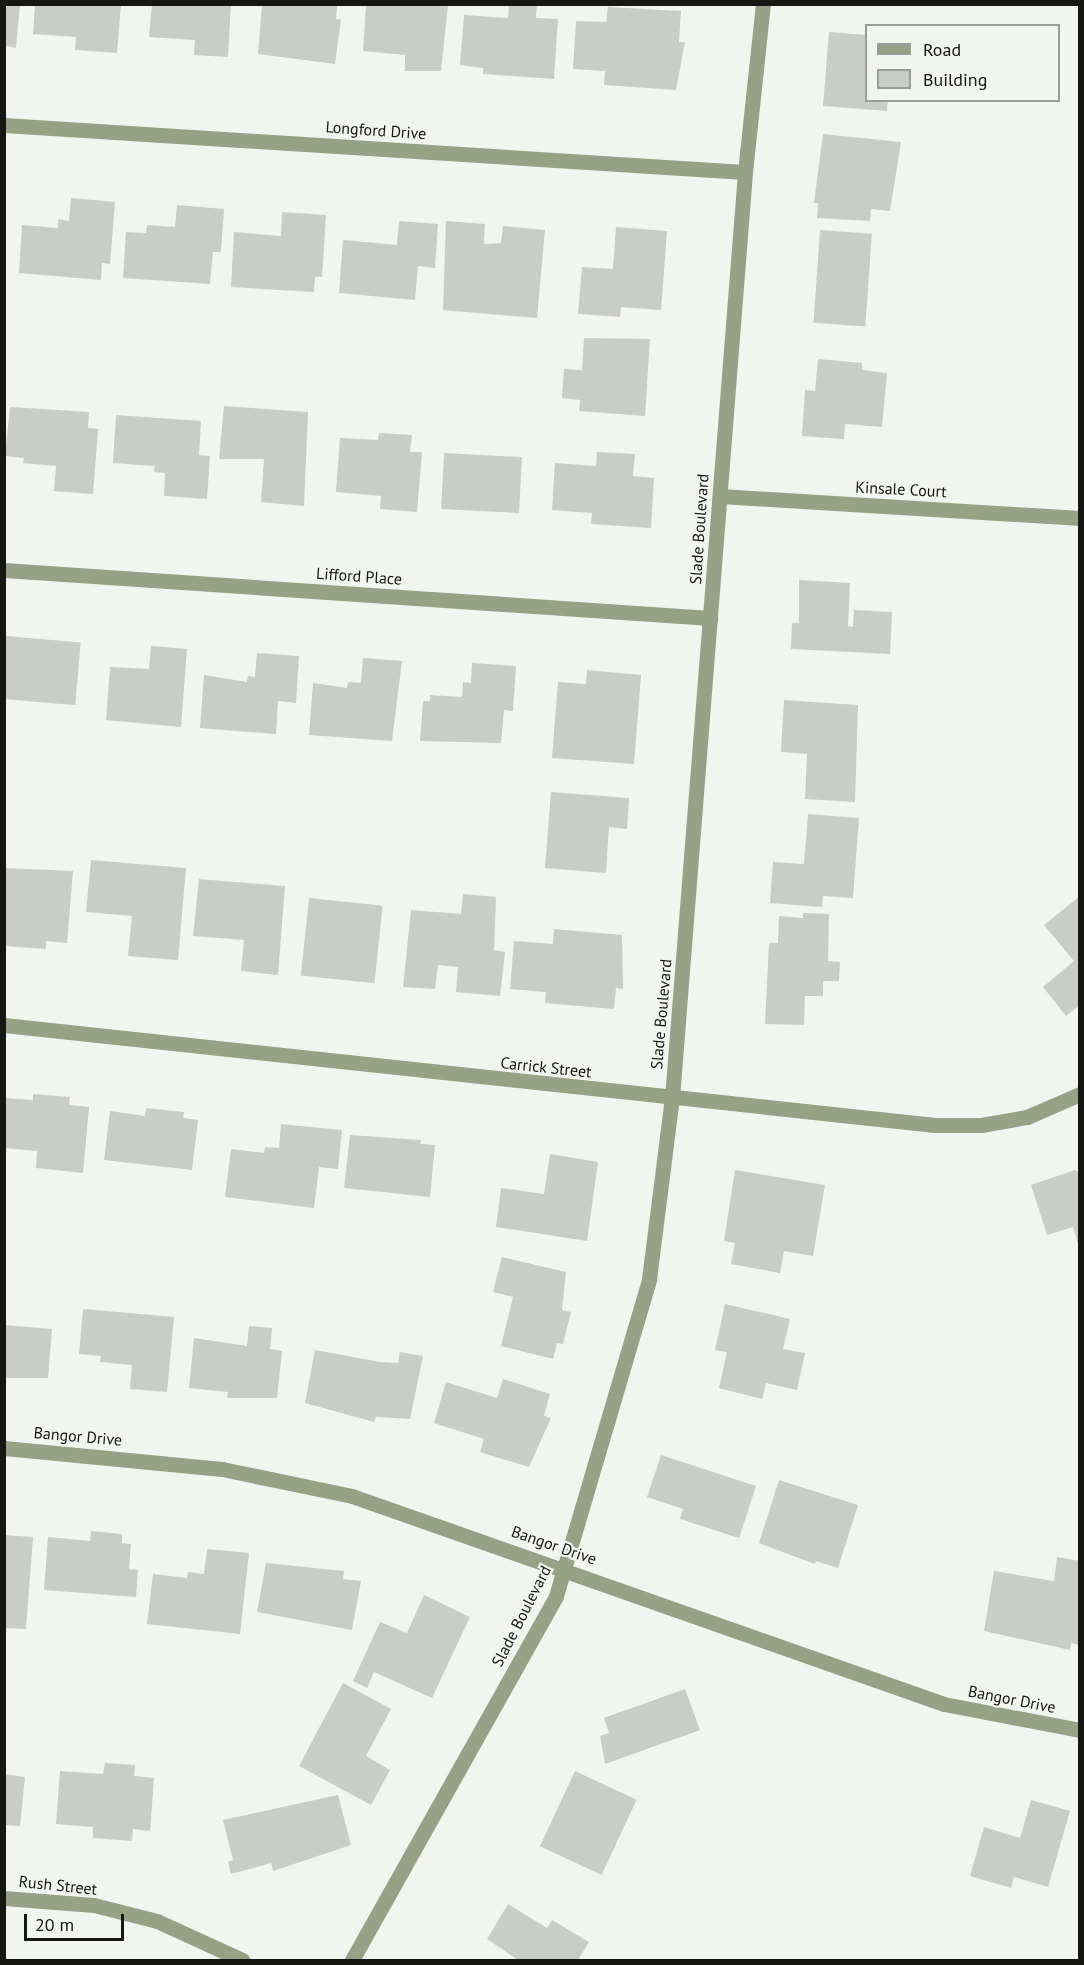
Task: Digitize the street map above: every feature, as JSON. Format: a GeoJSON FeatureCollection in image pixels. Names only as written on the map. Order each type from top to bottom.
{"type":"FeatureCollection","features":[{"type":"Feature","properties":{"kind":"street","name":"Slade Boulevard"},"geometry":{"type":"LineString","coordinates":[[352,1960],[556,1596],[567,1568],[649,1279],[672,1098],[745,172],[763,4]]}},
{"type":"Feature","properties":{"kind":"street","name":"Longford Drive"},"geometry":{"type":"LineString","coordinates":[[4,124],[745,172]]}},
{"type":"Feature","properties":{"kind":"street","name":"Kinsale Court"},"geometry":{"type":"LineString","coordinates":[[720,496],[1080,518]]}},
{"type":"Feature","properties":{"kind":"street","name":"Lifford Place"},"geometry":{"type":"LineString","coordinates":[[4,570],[710,618]]}},
{"type":"Feature","properties":{"kind":"street","name":"Carrick Street"},"geometry":{"type":"LineString","coordinates":[[4,1025],[935,1125],[981,1125],[1027,1117],[1080,1094]]}},
{"type":"Feature","properties":{"kind":"street","name":"Bangor Drive"},"geometry":{"type":"LineString","coordinates":[[4,1448],[222,1469],[352,1496],[567,1568],[944,1704],[1080,1730]]}},
{"type":"Feature","properties":{"kind":"street","name":"Rush Street"},"geometry":{"type":"LineString","coordinates":[[4,1898],[94,1905],[157,1921],[242,1960]]}},
{"type":"Feature","properties":{"kind":"building"},"geometry":{"type":"Polygon","coordinates":[[[4,4],[20,4],[16,48],[4,45],[4,4]]]}},
{"type":"Feature","properties":{"kind":"building"},"geometry":{"type":"Polygon","coordinates":[[[152,4],[231,4],[228,57],[194,55],[195,40],[149,37],[152,4]]]}},
{"type":"Feature","properties":{"kind":"building"},"geometry":{"type":"Polygon","coordinates":[[[509,4],[537,4],[536,18],[558,19],[554,79],[483,74],[483,68],[460,65],[464,15],[508,18],[509,4]]]}},
{"type":"Feature","properties":{"kind":"building"},"geometry":{"type":"Polygon","coordinates":[[[35,5],[121,5],[117,53],[75,50],[76,37],[33,34],[35,5]]]}},
{"type":"Feature","properties":{"kind":"building"},"geometry":{"type":"Polygon","coordinates":[[[262,5],[337,5],[336,19],[341,19],[335,64],[258,54],[262,5]]]}},
{"type":"Feature","properties":{"kind":"building"},"geometry":{"type":"Polygon","coordinates":[[[366,5],[448,5],[441,71],[405,71],[405,55],[363,51],[366,5]]]}},
{"type":"Feature","properties":{"kind":"building"},"geometry":{"type":"Polygon","coordinates":[[[608,7],[681,11],[679,42],[685,42],[676,90],[604,85],[605,71],[573,69],[576,21],[606,22],[608,7]]]}},
{"type":"Feature","properties":{"kind":"building"},"geometry":{"type":"Polygon","coordinates":[[[829,32],[865,35],[865,102],[888,102],[887,111],[823,106],[829,32]]]}},
{"type":"Feature","properties":{"kind":"building"},"geometry":{"type":"Polygon","coordinates":[[[823,134],[901,142],[890,211],[871,209],[870,221],[817,218],[818,203],[814,203],[823,134]]]}},
{"type":"Feature","properties":{"kind":"building"},"geometry":{"type":"Polygon","coordinates":[[[71,198],[115,202],[110,264],[102,263],[101,280],[19,273],[22,225],[58,228],[58,219],[69,221],[71,198]]]}},
{"type":"Feature","properties":{"kind":"building"},"geometry":{"type":"Polygon","coordinates":[[[177,205],[224,209],[221,252],[213,252],[210,284],[123,278],[126,232],[146,233],[147,225],[175,227],[177,205]]]}},
{"type":"Feature","properties":{"kind":"building"},"geometry":{"type":"Polygon","coordinates":[[[282,212],[326,215],[322,277],[315,277],[314,292],[231,287],[234,232],[281,236],[282,212]]]}},
{"type":"Feature","properties":{"kind":"building"},"geometry":{"type":"Polygon","coordinates":[[[399,221],[438,224],[435,268],[418,266],[415,300],[339,293],[343,240],[397,245],[399,221]]]}},
{"type":"Feature","properties":{"kind":"building"},"geometry":{"type":"Polygon","coordinates":[[[446,221],[485,224],[484,244],[501,243],[503,226],[545,230],[537,318],[443,310],[446,221]]]}},
{"type":"Feature","properties":{"kind":"building"},"geometry":{"type":"Polygon","coordinates":[[[616,227],[667,231],[661,310],[621,307],[620,317],[578,314],[582,267],[613,269],[616,227]]]}},
{"type":"Feature","properties":{"kind":"building"},"geometry":{"type":"Polygon","coordinates":[[[820,230],[872,234],[865,326],[814,323],[820,230]]]}},
{"type":"Feature","properties":{"kind":"building"},"geometry":{"type":"Polygon","coordinates":[[[584,338],[650,339],[645,416],[579,411],[580,400],[562,398],[564,369],[582,370],[584,338]]]}},
{"type":"Feature","properties":{"kind":"building"},"geometry":{"type":"Polygon","coordinates":[[[818,359],[862,363],[862,370],[887,373],[882,427],[845,424],[844,439],[802,436],[805,390],[815,391],[818,359]]]}},
{"type":"Feature","properties":{"kind":"building"},"geometry":{"type":"Polygon","coordinates":[[[224,406],[308,412],[304,506],[261,502],[264,459],[219,459],[224,406]]]}},
{"type":"Feature","properties":{"kind":"building"},"geometry":{"type":"Polygon","coordinates":[[[10,407],[89,412],[88,428],[98,429],[93,494],[54,491],[56,466],[23,463],[24,458],[5,456],[10,407]]]}},
{"type":"Feature","properties":{"kind":"building"},"geometry":{"type":"Polygon","coordinates":[[[116,415],[201,421],[199,455],[210,456],[207,499],[164,496],[165,473],[154,472],[155,466],[113,463],[116,415]]]}},
{"type":"Feature","properties":{"kind":"building"},"geometry":{"type":"Polygon","coordinates":[[[379,433],[412,435],[410,452],[422,452],[417,512],[380,509],[381,496],[336,492],[340,438],[378,440],[379,433]]]}},
{"type":"Feature","properties":{"kind":"building"},"geometry":{"type":"Polygon","coordinates":[[[597,452],[635,454],[633,476],[654,478],[651,528],[591,524],[592,513],[552,510],[555,463],[596,466],[597,452]]]}},
{"type":"Feature","properties":{"kind":"building"},"geometry":{"type":"Polygon","coordinates":[[[444,453],[522,457],[519,513],[441,509],[444,453]]]}},
{"type":"Feature","properties":{"kind":"building"},"geometry":{"type":"Polygon","coordinates":[[[799,580],[850,583],[848,626],[853,627],[854,610],[892,612],[890,654],[791,649],[792,623],[799,623],[799,580]]]}},
{"type":"Feature","properties":{"kind":"building"},"geometry":{"type":"Polygon","coordinates":[[[6,636],[81,643],[75,705],[4,699],[6,636]]]}},
{"type":"Feature","properties":{"kind":"building"},"geometry":{"type":"Polygon","coordinates":[[[151,646],[187,649],[181,727],[106,720],[110,667],[149,669],[151,646]]]}},
{"type":"Feature","properties":{"kind":"building"},"geometry":{"type":"Polygon","coordinates":[[[257,653],[299,656],[296,703],[278,701],[276,734],[200,728],[204,675],[247,682],[248,676],[255,677],[257,653]]]}},
{"type":"Feature","properties":{"kind":"building"},"geometry":{"type":"Polygon","coordinates":[[[363,658],[402,661],[392,741],[309,735],[313,683],[347,688],[348,682],[361,683],[363,658]]]}},
{"type":"Feature","properties":{"kind":"building"},"geometry":{"type":"Polygon","coordinates":[[[472,663],[516,666],[513,711],[504,710],[501,743],[420,741],[423,701],[430,701],[430,695],[462,697],[463,682],[471,683],[472,663]]]}},
{"type":"Feature","properties":{"kind":"building"},"geometry":{"type":"Polygon","coordinates":[[[587,670],[641,675],[634,764],[552,758],[558,682],[586,684],[587,670]]]}},
{"type":"Feature","properties":{"kind":"building"},"geometry":{"type":"Polygon","coordinates":[[[784,700],[858,705],[855,802],[805,799],[807,754],[781,752],[784,700]]]}},
{"type":"Feature","properties":{"kind":"building"},"geometry":{"type":"Polygon","coordinates":[[[551,792],[629,798],[627,829],[609,827],[606,873],[545,868],[551,792]]]}},
{"type":"Feature","properties":{"kind":"building"},"geometry":{"type":"Polygon","coordinates":[[[808,814],[859,818],[853,898],[823,896],[822,907],[770,903],[773,862],[804,864],[808,814]]]}},
{"type":"Feature","properties":{"kind":"building"},"geometry":{"type":"Polygon","coordinates":[[[91,860],[186,868],[178,960],[128,956],[132,916],[86,912],[91,860]]]}},
{"type":"Feature","properties":{"kind":"building"},"geometry":{"type":"Polygon","coordinates":[[[4,868],[73,871],[67,943],[46,941],[46,949],[4,946],[4,868]]]}},
{"type":"Feature","properties":{"kind":"building"},"geometry":{"type":"Polygon","coordinates":[[[199,879],[285,886],[278,975],[241,971],[244,940],[193,936],[199,879]]]}},
{"type":"Feature","properties":{"kind":"building"},"geometry":{"type":"Polygon","coordinates":[[[463,894],[496,897],[494,950],[505,952],[500,996],[456,992],[458,967],[438,965],[435,989],[403,987],[411,910],[461,914],[463,894]]]}},
{"type":"Feature","properties":{"kind":"building"},"geometry":{"type":"Polygon","coordinates":[[[1080,896],[1080,1005],[1066,1016],[1043,987],[1074,961],[1044,925],[1080,896]]]}},
{"type":"Feature","properties":{"kind":"building"},"geometry":{"type":"Polygon","coordinates":[[[309,898],[383,906],[374,983],[301,976],[309,898]]]}},
{"type":"Feature","properties":{"kind":"building"},"geometry":{"type":"Polygon","coordinates":[[[803,913],[829,914],[828,961],[840,962],[839,981],[823,981],[823,996],[805,996],[804,1025],[765,1024],[769,943],[778,943],[779,916],[803,918],[803,913]]]}},
{"type":"Feature","properties":{"kind":"building"},"geometry":{"type":"Polygon","coordinates":[[[554,929],[622,935],[623,989],[616,988],[614,1009],[545,1003],[546,992],[510,989],[514,941],[553,944],[554,929]]]}},
{"type":"Feature","properties":{"kind":"building"},"geometry":{"type":"Polygon","coordinates":[[[33,1094],[70,1097],[69,1105],[89,1107],[83,1173],[36,1168],[37,1151],[4,1148],[4,1098],[33,1100],[33,1094]]]}},
{"type":"Feature","properties":{"kind":"building"},"geometry":{"type":"Polygon","coordinates":[[[146,1108],[184,1112],[183,1118],[198,1120],[192,1170],[104,1160],[110,1111],[145,1116],[146,1108]]]}},
{"type":"Feature","properties":{"kind":"building"},"geometry":{"type":"Polygon","coordinates":[[[281,1124],[342,1130],[338,1169],[319,1167],[314,1208],[225,1197],[231,1149],[264,1153],[265,1147],[279,1148],[281,1124]]]}},
{"type":"Feature","properties":{"kind":"building"},"geometry":{"type":"Polygon","coordinates":[[[350,1135],[421,1140],[420,1144],[435,1145],[430,1197],[344,1188],[350,1135]]]}},
{"type":"Feature","properties":{"kind":"building"},"geometry":{"type":"Polygon","coordinates":[[[550,1154],[598,1162],[587,1241],[496,1227],[501,1188],[544,1194],[550,1154]]]}},
{"type":"Feature","properties":{"kind":"building"},"geometry":{"type":"Polygon","coordinates":[[[735,1170],[825,1185],[813,1256],[784,1251],[780,1273],[731,1264],[735,1243],[724,1241],[735,1170]]]}},
{"type":"Feature","properties":{"kind":"building"},"geometry":{"type":"Polygon","coordinates":[[[1075,1170],[1080,1173],[1079,1247],[1073,1227],[1047,1235],[1031,1185],[1075,1170]]]}},
{"type":"Feature","properties":{"kind":"building"},"geometry":{"type":"Polygon","coordinates":[[[502,1257],[566,1272],[562,1310],[571,1312],[563,1344],[557,1343],[553,1359],[501,1346],[513,1297],[493,1292],[502,1257]]]}},
{"type":"Feature","properties":{"kind":"building"},"geometry":{"type":"Polygon","coordinates":[[[725,1304],[790,1319],[783,1349],[805,1353],[797,1390],[766,1383],[762,1399],[719,1388],[727,1352],[715,1350],[725,1304]]]}},
{"type":"Feature","properties":{"kind":"building"},"geometry":{"type":"Polygon","coordinates":[[[83,1309],[174,1317],[167,1392],[130,1389],[132,1365],[100,1362],[101,1356],[79,1354],[83,1309]]]}},
{"type":"Feature","properties":{"kind":"building"},"geometry":{"type":"Polygon","coordinates":[[[4,1325],[52,1329],[48,1378],[4,1378],[4,1325]]]}},
{"type":"Feature","properties":{"kind":"building"},"geometry":{"type":"Polygon","coordinates":[[[249,1326],[272,1328],[270,1349],[282,1351],[277,1398],[227,1398],[228,1392],[189,1388],[194,1338],[247,1346],[249,1326]]]}},
{"type":"Feature","properties":{"kind":"building"},"geometry":{"type":"Polygon","coordinates":[[[315,1350],[398,1363],[400,1352],[423,1356],[410,1419],[376,1417],[374,1422],[305,1403],[315,1350]]]}},
{"type":"Feature","properties":{"kind":"building"},"geometry":{"type":"Polygon","coordinates":[[[503,1379],[550,1394],[544,1416],[551,1418],[529,1467],[480,1452],[484,1439],[434,1423],[446,1382],[497,1398],[503,1379]]]}},
{"type":"Feature","properties":{"kind":"building"},"geometry":{"type":"Polygon","coordinates":[[[661,1455],[756,1486],[739,1538],[680,1519],[683,1509],[647,1497],[661,1455]]]}},
{"type":"Feature","properties":{"kind":"building"},"geometry":{"type":"Polygon","coordinates":[[[779,1480],[858,1505],[838,1568],[816,1561],[815,1564],[759,1543],[779,1480]]]}},
{"type":"Feature","properties":{"kind":"building"},"geometry":{"type":"Polygon","coordinates":[[[91,1531],[122,1534],[122,1543],[131,1544],[129,1569],[138,1570],[136,1597],[44,1590],[48,1537],[90,1541],[91,1531]]]}},
{"type":"Feature","properties":{"kind":"building"},"geometry":{"type":"Polygon","coordinates":[[[4,1535],[33,1537],[26,1629],[4,1628],[4,1535]]]}},
{"type":"Feature","properties":{"kind":"building"},"geometry":{"type":"Polygon","coordinates":[[[207,1549],[249,1553],[240,1634],[147,1624],[153,1574],[187,1578],[188,1572],[204,1574],[207,1549]]]}},
{"type":"Feature","properties":{"kind":"building"},"geometry":{"type":"Polygon","coordinates":[[[1057,1557],[1080,1561],[1080,1645],[1071,1643],[1070,1650],[984,1631],[994,1571],[1054,1581],[1057,1557]]]}},
{"type":"Feature","properties":{"kind":"building"},"geometry":{"type":"Polygon","coordinates":[[[266,1563],[344,1571],[343,1579],[361,1581],[352,1630],[257,1612],[266,1563]]]}},
{"type":"Feature","properties":{"kind":"building"},"geometry":{"type":"Polygon","coordinates":[[[424,1595],[470,1617],[432,1698],[374,1672],[367,1688],[353,1681],[380,1622],[407,1633],[424,1595]]]}},
{"type":"Feature","properties":{"kind":"building"},"geometry":{"type":"Polygon","coordinates":[[[343,1683],[391,1709],[366,1756],[390,1770],[371,1805],[299,1766],[343,1683]]]}},
{"type":"Feature","properties":{"kind":"building"},"geometry":{"type":"Polygon","coordinates":[[[685,1689],[700,1730],[605,1764],[600,1736],[609,1733],[604,1718],[685,1689]]]}},
{"type":"Feature","properties":{"kind":"building"},"geometry":{"type":"Polygon","coordinates":[[[105,1763],[135,1765],[134,1776],[154,1778],[150,1831],[133,1829],[132,1841],[93,1838],[93,1827],[56,1824],[60,1771],[103,1774],[105,1763]]]}},
{"type":"Feature","properties":{"kind":"building"},"geometry":{"type":"Polygon","coordinates":[[[575,1771],[637,1800],[602,1875],[540,1846],[575,1771]]]}},
{"type":"Feature","properties":{"kind":"building"},"geometry":{"type":"Polygon","coordinates":[[[4,1774],[25,1777],[20,1826],[4,1825],[4,1774]]]}},
{"type":"Feature","properties":{"kind":"building"},"geometry":{"type":"Polygon","coordinates":[[[338,1795],[351,1845],[273,1871],[271,1863],[231,1874],[228,1862],[233,1860],[223,1820],[338,1795]]]}},
{"type":"Feature","properties":{"kind":"building"},"geometry":{"type":"Polygon","coordinates":[[[1031,1800],[1070,1811],[1048,1887],[1014,1877],[1011,1888],[970,1876],[984,1827],[1020,1838],[1031,1800]]]}},
{"type":"Feature","properties":{"kind":"building"},"geometry":{"type":"Polygon","coordinates":[[[508,1904],[547,1928],[552,1920],[589,1942],[578,1960],[518,1960],[487,1939],[508,1904]]]}}]}
